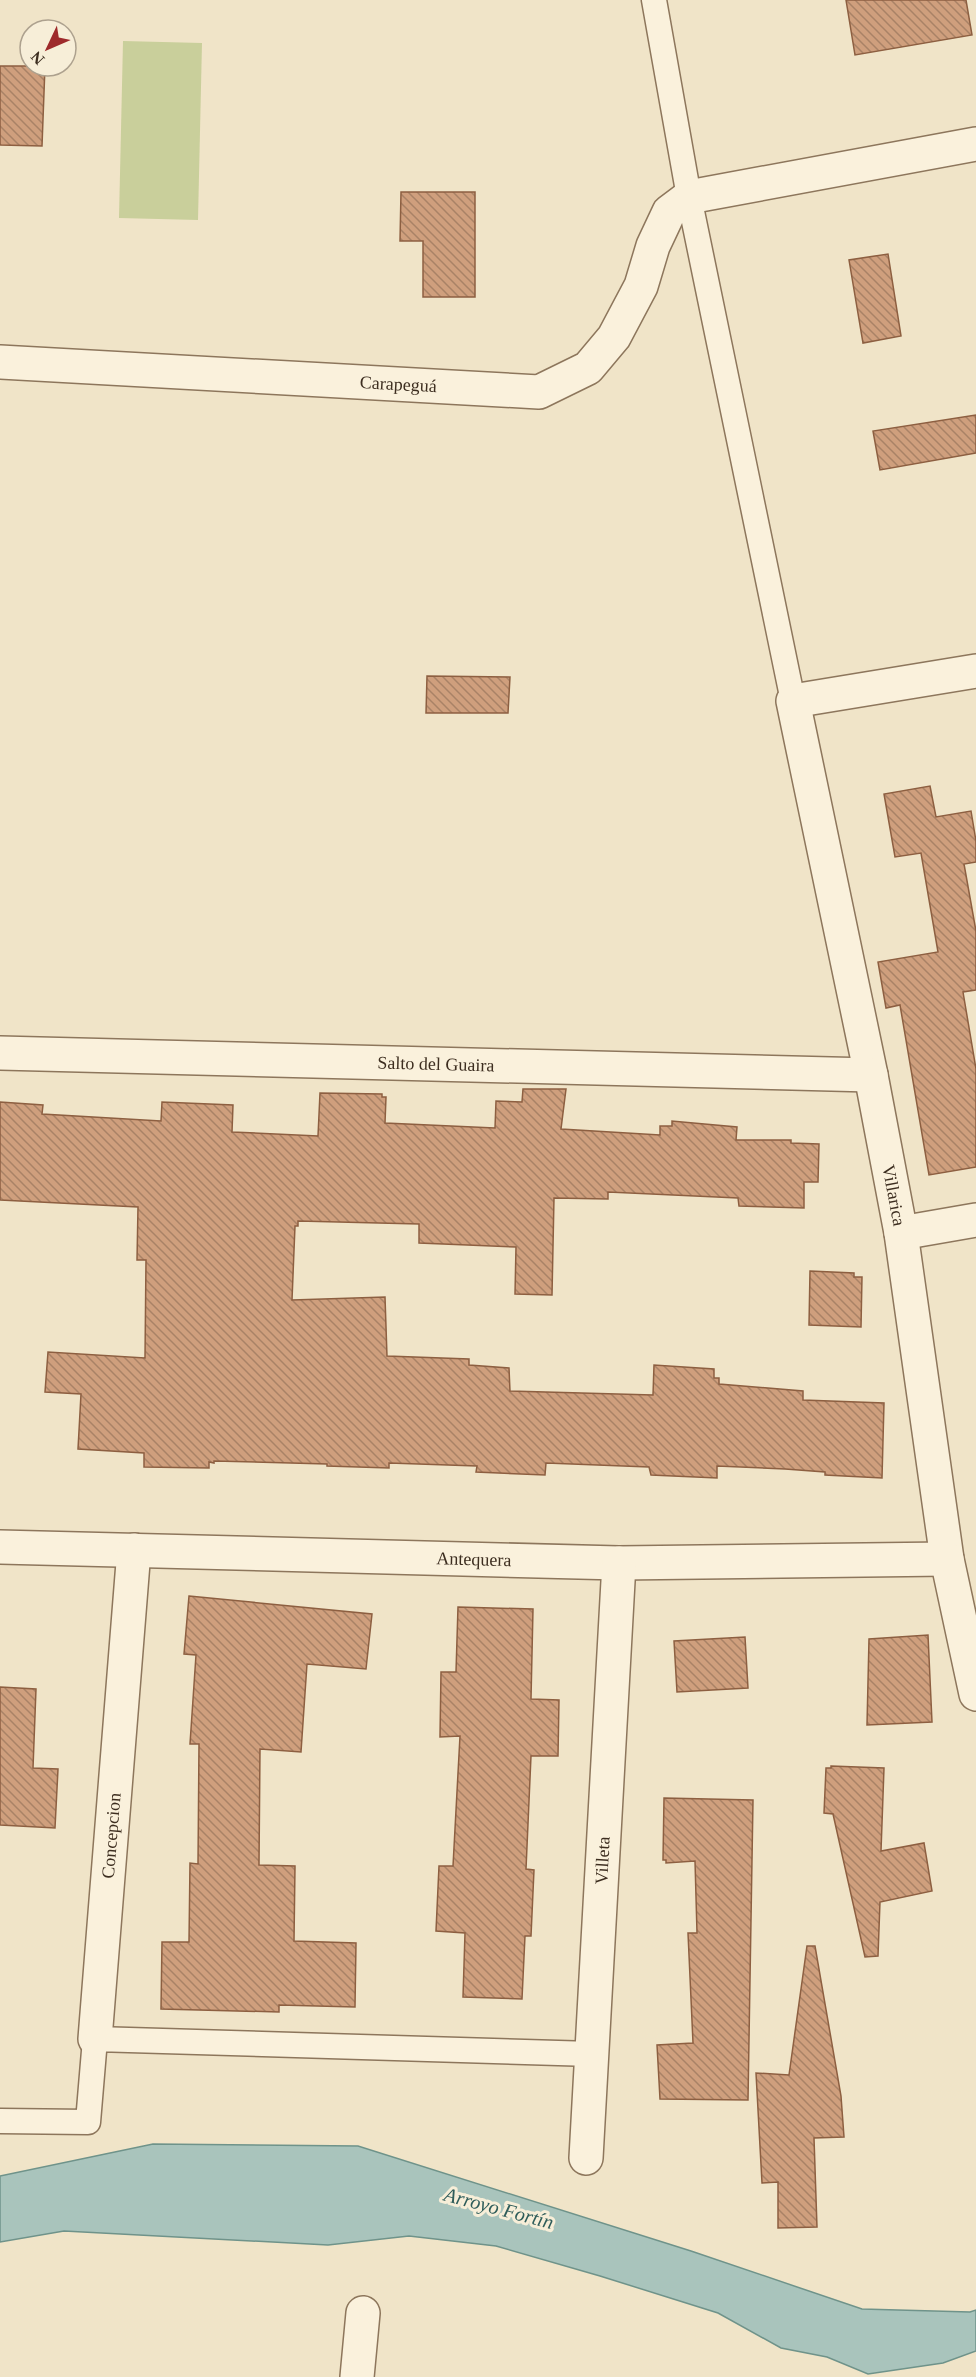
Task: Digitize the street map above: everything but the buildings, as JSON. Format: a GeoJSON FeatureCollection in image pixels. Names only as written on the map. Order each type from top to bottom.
{"type":"FeatureCollection","features":[{"type":"Feature","properties":{"kind":"street"},"geometry":{"type":"LineString","coordinates":[[689,197],[976,144]]}},
{"type":"Feature","properties":{"kind":"street","name":"Carapeguá"},"geometry":{"type":"LineString","coordinates":[[0,362],[539,392],[588,368],[614,337],[641,286],[653,246],[669,212],[689,197]]}},
{"type":"Feature","properties":{"kind":"street"},"geometry":{"type":"LineString","coordinates":[[793,701],[976,671]]}},
{"type":"Feature","properties":{"kind":"street","name":"Villarica"},"geometry":{"type":"LineString","coordinates":[[793,701],[871,1075],[901,1233],[947,1558],[976,1694]]}},
{"type":"Feature","properties":{"kind":"street","name":"Salto del Guaira"},"geometry":{"type":"LineString","coordinates":[[0,1053],[871,1075]]}},
{"type":"Feature","properties":{"kind":"street"},"geometry":{"type":"LineString","coordinates":[[901,1233],[976,1220]]}},
{"type":"Feature","properties":{"kind":"street","name":"Antequera"},"geometry":{"type":"LineString","coordinates":[[0,1547],[619,1563],[947,1558]]}},
{"type":"Feature","properties":{"kind":"street","name":"Concepcion"},"geometry":{"type":"LineString","coordinates":[[95,2039],[134,1550]]}},
{"type":"Feature","properties":{"kind":"street","name":"Villeta"},"geometry":{"type":"LineString","coordinates":[[586,2158],[619,1563]]}},
{"type":"Feature","properties":{"kind":"street"},"geometry":{"type":"LineString","coordinates":[[357,2377],[363,2313]]}},
{"type":"Feature","properties":{"kind":"lane"},"geometry":{"type":"LineString","coordinates":[[654,0],[689,197],[793,701]]}},
{"type":"Feature","properties":{"kind":"lane"},"geometry":{"type":"LineString","coordinates":[[95,2039],[592,2054]]}},
{"type":"Feature","properties":{"kind":"lane","name":"Concepcion"},"geometry":{"type":"LineString","coordinates":[[0,2121],[88,2122],[95,2039]]}},
{"type":"Feature","properties":{"kind":"green space"},"geometry":{"type":"Polygon","coordinates":[[[123,41],[202,43],[198,220],[119,218],[123,41]]]}},
{"type":"Feature","properties":{"kind":"water","name":"Arroyo Fortín"},"geometry":{"type":"Polygon","coordinates":[[[153,2144],[358,2146],[691,2251],[862,2309],[970,2312],[976,2310],[976,2351],[943,2363],[868,2374],[827,2357],[781,2348],[718,2313],[600,2276],[496,2246],[409,2236],[328,2245],[64,2231],[0,2242],[0,2176],[153,2144]]]}}]}
